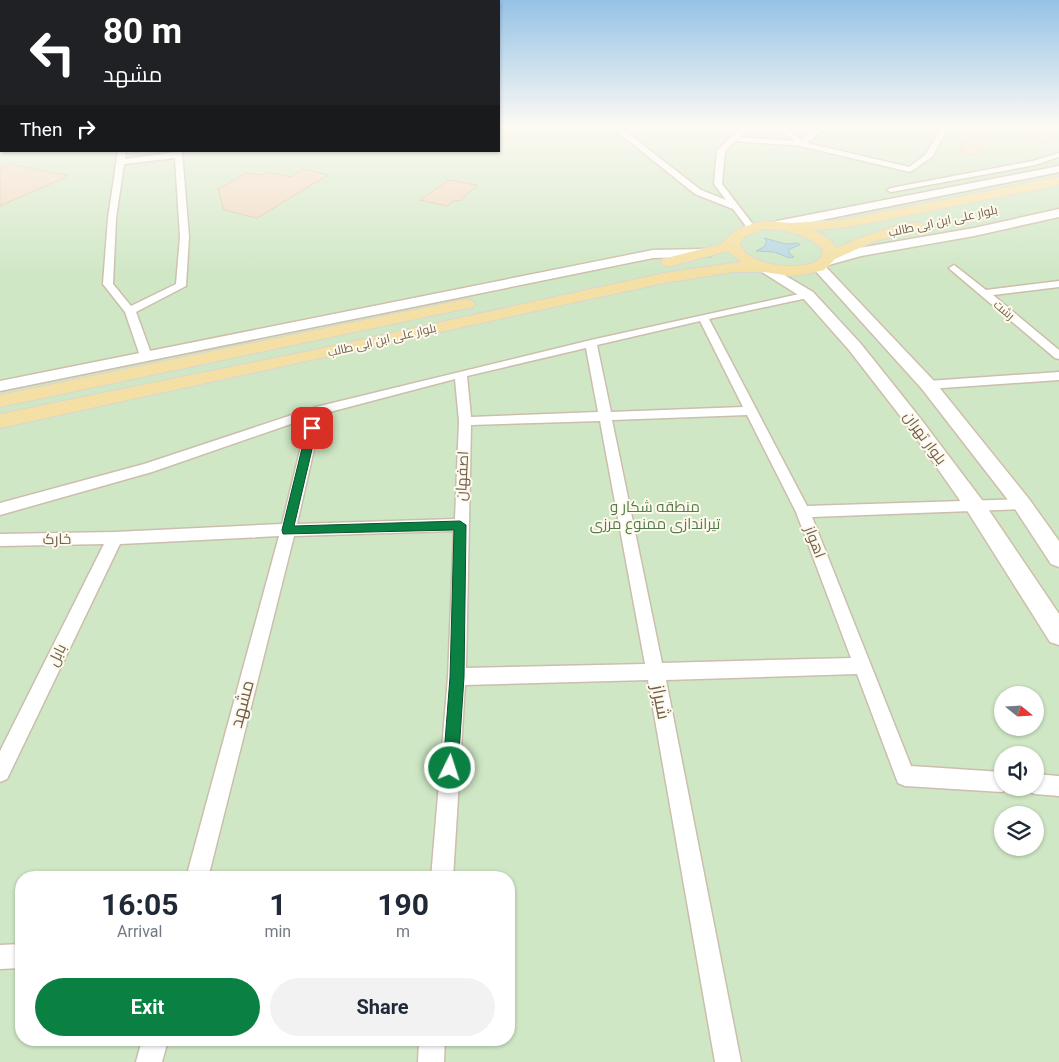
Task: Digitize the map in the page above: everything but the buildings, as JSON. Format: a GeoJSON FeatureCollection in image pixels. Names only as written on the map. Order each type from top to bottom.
{"type":"FeatureCollection","features":[{"type":"Feature","properties":{"kind":"main road","name":"بلوار علی ابن ابی طالب"},"geometry":{"type":"LineString","coordinates":[[0,401],[706,253],[726,247],[733,242],[735,235],[751,227],[841,224],[1059,181]]}},
{"type":"Feature","properties":{"kind":"main road","name":"بلوار علی ابن ابی طالب"},"geometry":{"type":"LineString","coordinates":[[0,421],[314,356],[664,278],[733,267],[764,267],[794,271],[826,262],[870,238],[927,224]]}},
{"type":"Feature","properties":{"kind":"main road"},"geometry":{"type":"LineString","coordinates":[[784,226],[816,236],[825,242],[830,249],[826,262]]}},
{"type":"Feature","properties":{"kind":"main road"},"geometry":{"type":"LineString","coordinates":[[733,242],[734,248],[741,256],[764,267]]}},
{"type":"Feature","properties":{"kind":"street"},"geometry":{"type":"LineString","coordinates":[[119,175],[112,218],[108,284],[130,311],[146,356]]}},
{"type":"Feature","properties":{"kind":"street"},"geometry":{"type":"LineString","coordinates":[[130,311],[181,286],[185,268],[181,175]]}},
{"type":"Feature","properties":{"kind":"street"},"geometry":{"type":"LineString","coordinates":[[677,175],[698,192],[736,207]]}},
{"type":"Feature","properties":{"kind":"street"},"geometry":{"type":"LineString","coordinates":[[719,175],[718,184],[751,227]]}},
{"type":"Feature","properties":{"kind":"street"},"geometry":{"type":"LineString","coordinates":[[906,175],[891,190],[973,175]]}},
{"type":"Feature","properties":{"kind":"street"},"geometry":{"type":"LineString","coordinates":[[784,226],[1032,175]]}},
{"type":"Feature","properties":{"kind":"street"},"geometry":{"type":"LineString","coordinates":[[1059,213],[964,234],[859,252],[826,262],[928,385],[1022,504],[1059,558]]}},
{"type":"Feature","properties":{"kind":"street"},"geometry":{"type":"LineString","coordinates":[[0,386],[653,254],[706,253]]}},
{"type":"Feature","properties":{"kind":"street","name":"بلوار تهران"},"geometry":{"type":"LineString","coordinates":[[764,267],[808,295],[855,347],[914,422],[975,506],[1059,634]]}},
{"type":"Feature","properties":{"kind":"street"},"geometry":{"type":"LineString","coordinates":[[954,268],[984,293]]}},
{"type":"Feature","properties":{"kind":"street","name":"رشت"},"geometry":{"type":"LineString","coordinates":[[984,293],[1059,284]]}},
{"type":"Feature","properties":{"kind":"street","name":"رشت"},"geometry":{"type":"LineString","coordinates":[[984,293],[1059,356]]}},
{"type":"Feature","properties":{"kind":"street"},"geometry":{"type":"LineString","coordinates":[[0,510],[147,468],[316,412],[461,374],[703,317],[808,295]]}},
{"type":"Feature","properties":{"kind":"street","name":"اهواز"},"geometry":{"type":"LineString","coordinates":[[703,317],[803,512],[905,776],[994,782]]}},
{"type":"Feature","properties":{"kind":"street","name":"شیراز"},"geometry":{"type":"LineString","coordinates":[[591,344],[656,670],[728,1062]]}},
{"type":"Feature","properties":{"kind":"street","name":"اصفهان"},"geometry":{"type":"LineString","coordinates":[[443,871],[457,677],[460,525],[465,421],[461,374]]}},
{"type":"Feature","properties":{"kind":"street"},"geometry":{"type":"LineString","coordinates":[[928,385],[1059,376]]}},
{"type":"Feature","properties":{"kind":"street"},"geometry":{"type":"LineString","coordinates":[[465,421],[751,410]]}},
{"type":"Feature","properties":{"kind":"street","name":"مشهد"},"geometry":{"type":"LineString","coordinates":[[199,871],[288,530],[316,412]]}},
{"type":"Feature","properties":{"kind":"street"},"geometry":{"type":"LineString","coordinates":[[803,512],[1022,504]]}},
{"type":"Feature","properties":{"kind":"street"},"geometry":{"type":"LineString","coordinates":[[288,530],[460,525]]}},
{"type":"Feature","properties":{"kind":"street","name":"خارک"},"geometry":{"type":"LineString","coordinates":[[0,540],[115,538],[288,530]]}},
{"type":"Feature","properties":{"kind":"street","name":"بابل"},"geometry":{"type":"LineString","coordinates":[[0,772],[115,538]]}},
{"type":"Feature","properties":{"kind":"street"},"geometry":{"type":"LineString","coordinates":[[457,677],[656,670],[862,666]]}},
{"type":"Feature","properties":{"kind":"street"},"geometry":{"type":"LineString","coordinates":[[1044,785],[1059,786]]}},
{"type":"Feature","properties":{"kind":"street"},"geometry":{"type":"LineString","coordinates":[[0,957],[15,956]]}},
{"type":"Feature","properties":{"kind":"street"},"geometry":{"type":"LineString","coordinates":[[149,1062],[153,1046]]}},
{"type":"Feature","properties":{"kind":"street"},"geometry":{"type":"LineString","coordinates":[[431,1062],[432,1046]]}},
{"type":"Feature","properties":{"kind":"green space","name":"منطقه شکار و تیراندازی ممنوع مرزی"},"geometry":{"type":"Polygon","coordinates":[[[0,175],[1059,175],[1059,1062],[0,1062],[0,175]]]}},
{"type":"Feature","properties":{"kind":"water"},"geometry":{"type":"Polygon","coordinates":[[[764,238],[786,244],[798,243],[800,245],[789,249],[789,253],[794,257],[790,258],[774,252],[756,251],[764,247],[767,241],[764,238]]]}},
{"type":"Feature","properties":{"kind":"route"},"geometry":{"type":"LineString","coordinates":[[312,428],[288,530],[460,525],[457,677],[450,768]]}}]}
